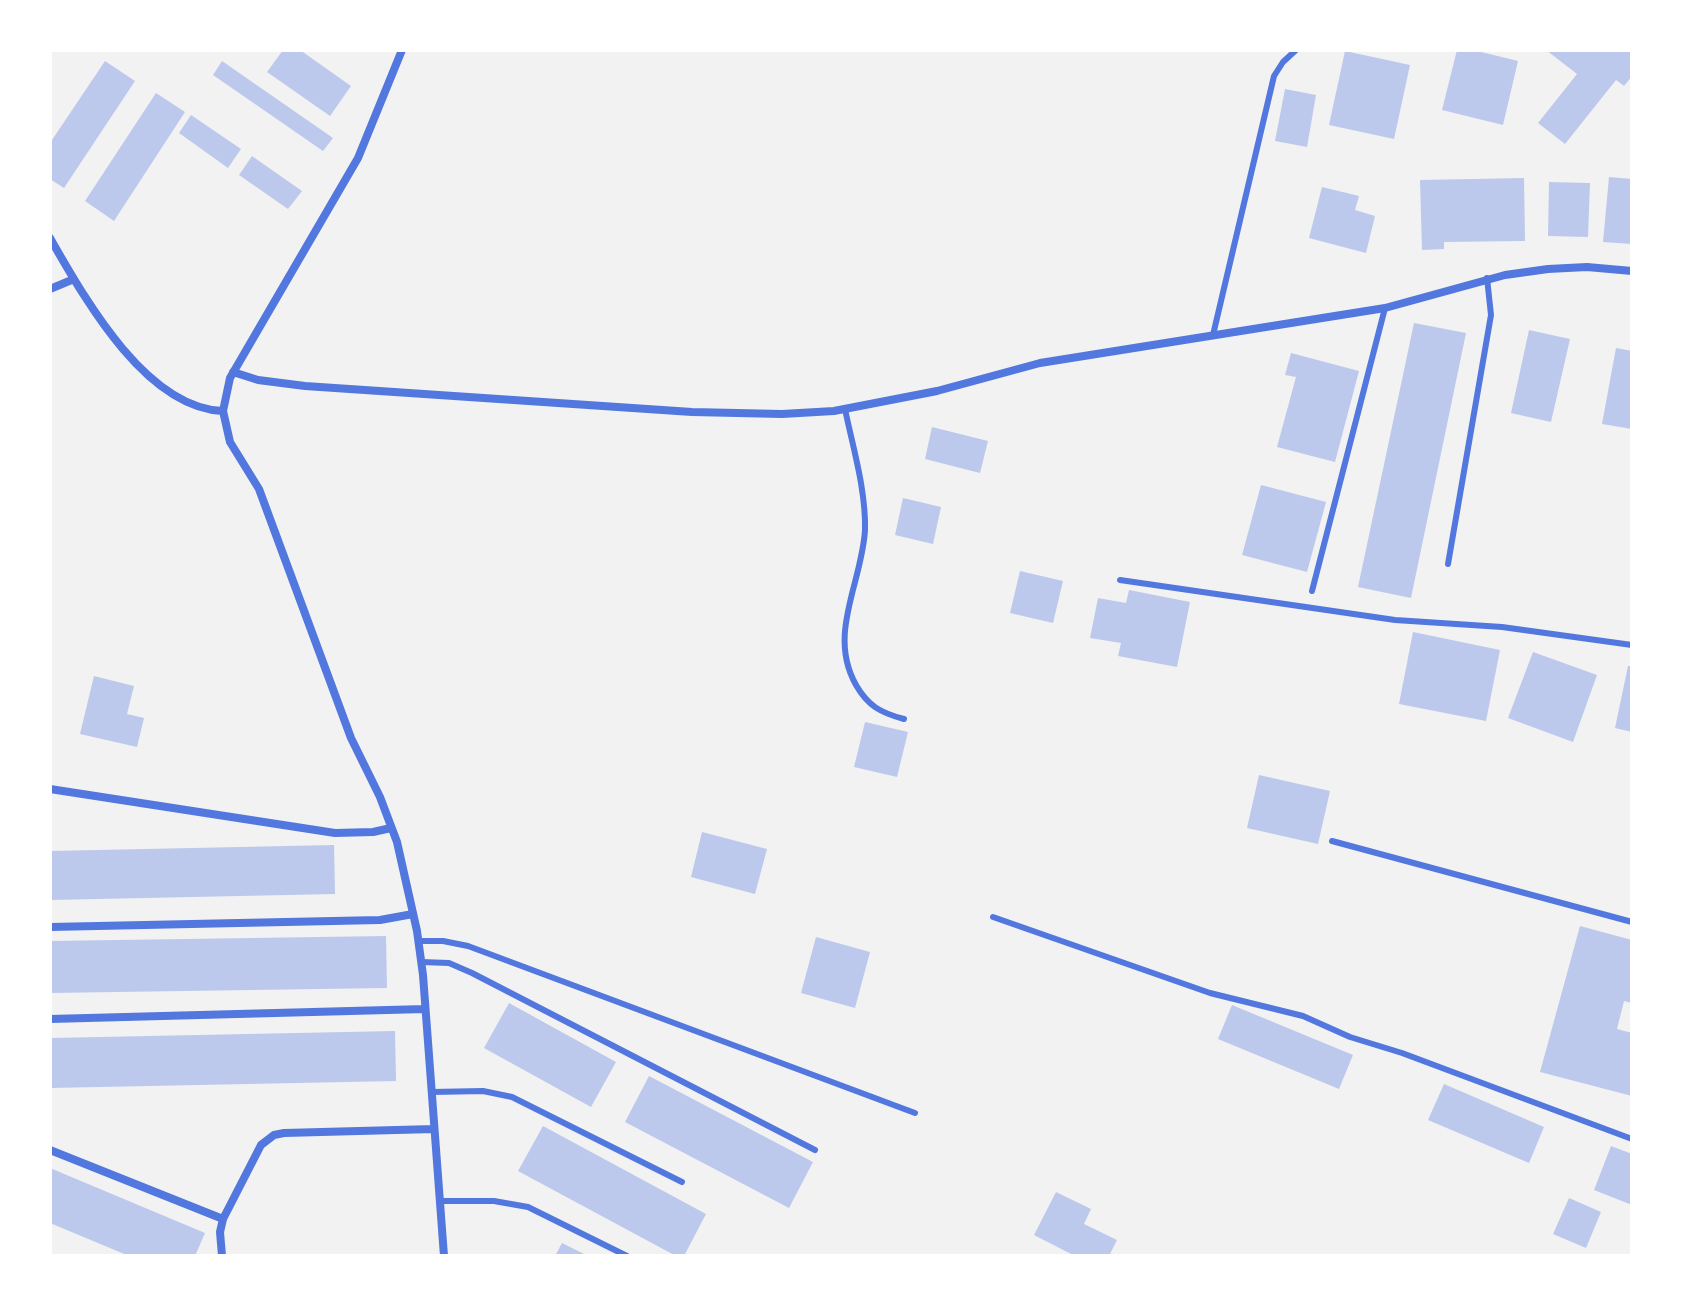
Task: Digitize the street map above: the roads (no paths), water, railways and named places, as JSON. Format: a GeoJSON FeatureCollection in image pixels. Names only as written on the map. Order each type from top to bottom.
{"type":"FeatureCollection","features":[{"type":"Feature","properties":{"kind":"street"},"geometry":{"type":"LineString","coordinates":[[402,50],[374,124],[353,168],[233,372],[225,391],[223,411],[230,442],[259,489],[351,738],[380,797],[391,828],[413,914],[421,962],[444,1256]]}},
{"type":"Feature","properties":{"kind":"street"},"geometry":{"type":"LineString","coordinates":[[50,238],[113,338],[132,360],[191,404],[223,411]]}},
{"type":"Feature","properties":{"kind":"street"},"geometry":{"type":"LineString","coordinates":[[233,372],[258,380],[305,386],[678,411],[782,414],[845,409],[937,391],[1040,363],[1385,308],[1487,278],[1587,267],[1632,271]]}},
{"type":"Feature","properties":{"kind":"street"},"geometry":{"type":"LineString","coordinates":[[50,289],[74,279]]}},
{"type":"Feature","properties":{"kind":"street"},"geometry":{"type":"LineString","coordinates":[[50,789],[335,833],[391,828]]}},
{"type":"Feature","properties":{"kind":"street"},"geometry":{"type":"LineString","coordinates":[[50,927],[380,920],[413,914]]}},
{"type":"Feature","properties":{"kind":"street"},"geometry":{"type":"LineString","coordinates":[[50,1019],[425,1009]]}},
{"type":"Feature","properties":{"kind":"street"},"geometry":{"type":"LineString","coordinates":[[222,1256],[220,1232],[223,1219],[261,1145],[274,1135],[434,1129]]}},
{"type":"Feature","properties":{"kind":"street"},"geometry":{"type":"LineString","coordinates":[[50,1150],[223,1219]]}},
{"type":"Feature","properties":{"kind":"lane"},"geometry":{"type":"LineString","coordinates":[[1213,335],[1274,76],[1296,50]]}},
{"type":"Feature","properties":{"kind":"lane"},"geometry":{"type":"LineString","coordinates":[[1448,564],[1491,315],[1487,278]]}},
{"type":"Feature","properties":{"kind":"lane"},"geometry":{"type":"LineString","coordinates":[[1312,591],[1385,308]]}},
{"type":"Feature","properties":{"kind":"lane"},"geometry":{"type":"LineString","coordinates":[[845,409],[864,506],[865,532],[844,630],[847,665],[864,698],[875,710],[904,719]]}},
{"type":"Feature","properties":{"kind":"lane"},"geometry":{"type":"LineString","coordinates":[[1120,580],[1395,620],[1502,627],[1632,645]]}},
{"type":"Feature","properties":{"kind":"lane"},"geometry":{"type":"LineString","coordinates":[[1332,841],[1632,922]]}},
{"type":"Feature","properties":{"kind":"lane"},"geometry":{"type":"LineString","coordinates":[[993,917],[1210,993],[1303,1016],[1350,1037],[1402,1053],[1632,1139]]}},
{"type":"Feature","properties":{"kind":"lane"},"geometry":{"type":"LineString","coordinates":[[418,941],[443,941],[468,946],[915,1113]]}},
{"type":"Feature","properties":{"kind":"lane"},"geometry":{"type":"LineString","coordinates":[[421,962],[449,963],[472,973],[815,1150]]}},
{"type":"Feature","properties":{"kind":"lane"},"geometry":{"type":"LineString","coordinates":[[432,1092],[483,1091],[512,1097],[682,1182]]}},
{"type":"Feature","properties":{"kind":"lane"},"geometry":{"type":"LineString","coordinates":[[439,1201],[494,1201],[528,1207],[627,1256]]}}]}
